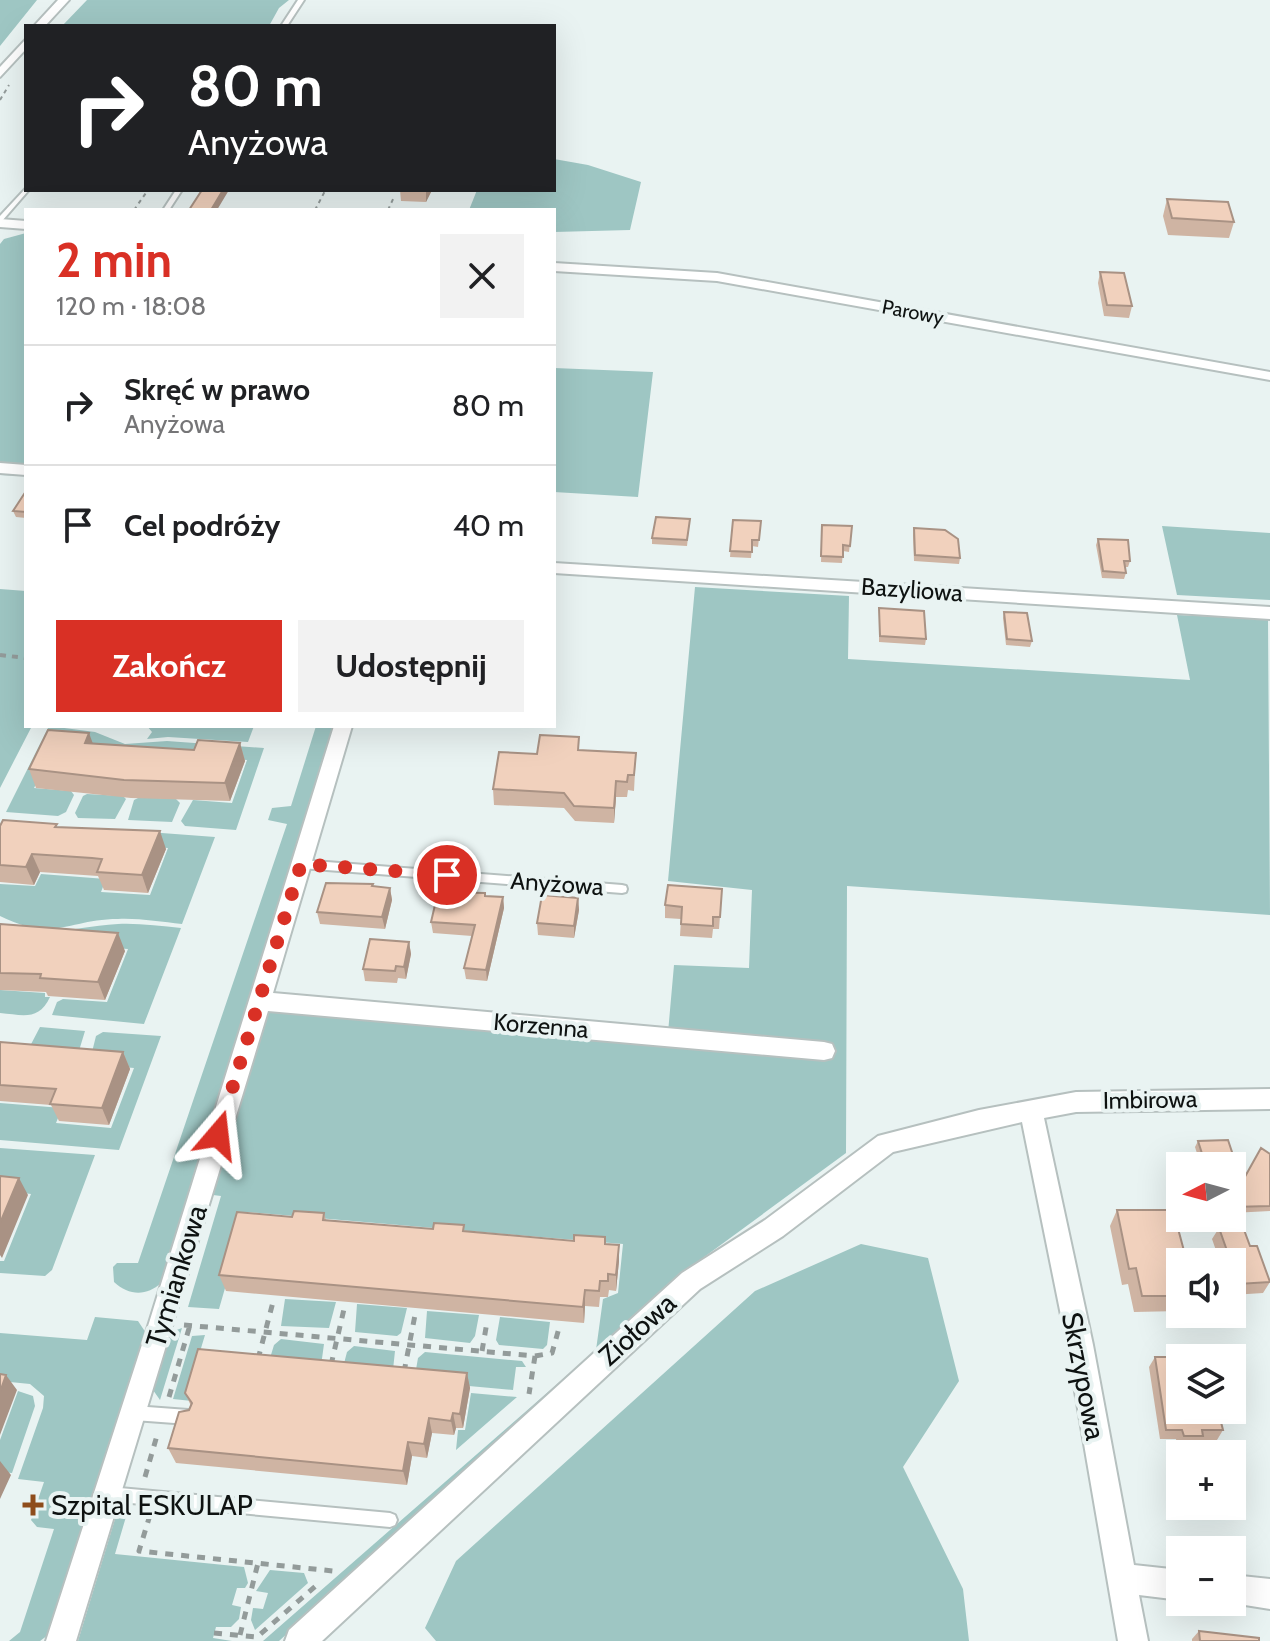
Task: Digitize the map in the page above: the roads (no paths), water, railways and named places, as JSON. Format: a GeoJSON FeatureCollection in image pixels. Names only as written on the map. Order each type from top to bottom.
{"type":"FeatureCollection","features":[{"type":"Feature","properties":{"kind":"street"},"geometry":{"type":"LineString","coordinates":[[41,24],[64,0]]}},
{"type":"Feature","properties":{"kind":"street"},"geometry":{"type":"LineString","coordinates":[[0,74],[24,44]]}},
{"type":"Feature","properties":{"kind":"street"},"geometry":{"type":"LineString","coordinates":[[0,221],[24,225]]}},
{"type":"Feature","properties":{"kind":"street","name":"Parowy"},"geometry":{"type":"LineString","coordinates":[[556,267],[717,277],[1270,376]]}},
{"type":"Feature","properties":{"kind":"street"},"geometry":{"type":"LineString","coordinates":[[0,468],[24,470]]}},
{"type":"Feature","properties":{"kind":"street","name":"Bazyliowa"},"geometry":{"type":"LineString","coordinates":[[556,568],[1270,613]]}},
{"type":"Feature","properties":{"kind":"street","name":"Tymiankowa"},"geometry":{"type":"LineString","coordinates":[[61,1641],[134,1413],[342,728]]}},
{"type":"Feature","properties":{"kind":"street","name":"Korzenna"},"geometry":{"type":"LineString","coordinates":[[258,1001],[824,1051]]}},
{"type":"Feature","properties":{"kind":"street","name":"Imbirowa"},"geometry":{"type":"LineString","coordinates":[[1031,1111],[1076,1102],[1270,1099]]}},
{"type":"Feature","properties":{"kind":"street","name":"Skrzypowa"},"geometry":{"type":"LineString","coordinates":[[1031,1111],[1080,1345],[1133,1641]]}},
{"type":"Feature","properties":{"kind":"street","name":"Ziołowa"},"geometry":{"type":"LineString","coordinates":[[300,1641],[691,1281],[774,1228],[886,1143],[979,1120],[1031,1111]]}},
{"type":"Feature","properties":{"kind":"street"},"geometry":{"type":"LineString","coordinates":[[1121,1578],[1166,1583]]}},
{"type":"Feature","properties":{"kind":"street"},"geometry":{"type":"LineString","coordinates":[[1246,1591],[1270,1594]]}},
{"type":"Feature","properties":{"kind":"lane"},"geometry":{"type":"LineString","coordinates":[[285,24],[301,0]]}},
{"type":"Feature","properties":{"kind":"lane"},"geometry":{"type":"LineString","coordinates":[[0,221],[24,192]]}},
{"type":"Feature","properties":{"kind":"lane","name":"Anyżowa"},"geometry":{"type":"LineString","coordinates":[[301,864],[622,889]]}},
{"type":"Feature","properties":{"kind":"lane"},"geometry":{"type":"LineString","coordinates":[[134,1413],[190,1417]]}},
{"type":"Feature","properties":{"kind":"lane"},"geometry":{"type":"LineString","coordinates":[[109,1494],[390,1520]]}},
{"type":"Feature","properties":{"kind":"place","name":"Szpital ESKULAP"},"geometry":{"type":"Point","coordinates":[33,1505]}}]}
